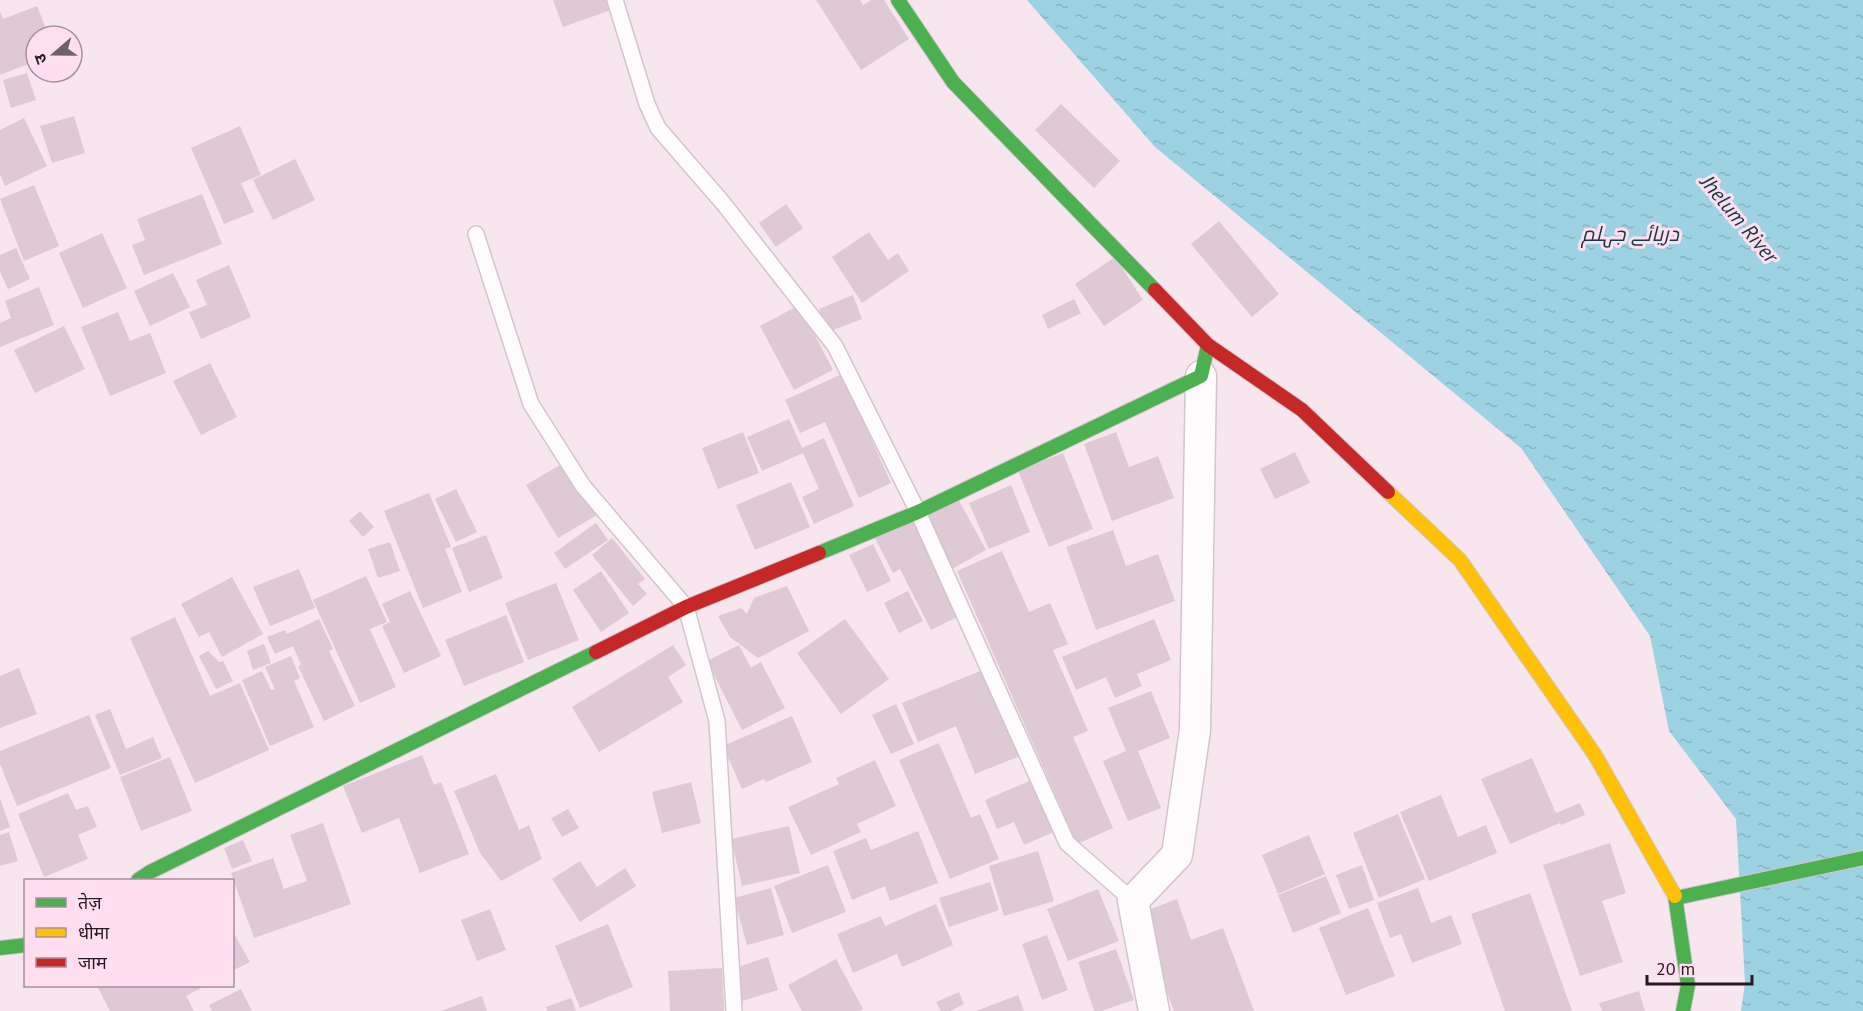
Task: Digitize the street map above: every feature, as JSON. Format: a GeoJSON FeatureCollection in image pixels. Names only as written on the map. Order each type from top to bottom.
{"type":"FeatureCollection","features":[{"type":"Feature","properties":{"kind":"street"},"geometry":{"type":"LineString","coordinates":[[898,0],[953,82],[1208,345],[1302,410],[1460,560],[1595,755],[1676,898],[1688,985],[1683,1011]]}},
{"type":"Feature","properties":{"kind":"street"},"geometry":{"type":"LineString","coordinates":[[1154,1011],[1133,902],[1177,855],[1195,730],[1201,376],[1208,345]]}},
{"type":"Feature","properties":{"kind":"street"},"geometry":{"type":"LineString","coordinates":[[140,879],[686,607],[918,512],[1201,376]]}},
{"type":"Feature","properties":{"kind":"street"},"geometry":{"type":"LineString","coordinates":[[1676,898],[1863,858]]}},
{"type":"Feature","properties":{"kind":"street"},"geometry":{"type":"LineString","coordinates":[[0,948],[24,945]]}},
{"type":"Feature","properties":{"kind":"lane"},"geometry":{"type":"LineString","coordinates":[[615,0],[647,104],[658,128],[723,203],[835,346],[918,512],[1066,843],[1133,902]]}},
{"type":"Feature","properties":{"kind":"lane"},"geometry":{"type":"LineString","coordinates":[[476,234],[531,404],[583,486],[686,607],[717,721],[734,1011]]}},
{"type":"Feature","properties":{"kind":"water","name":"دریائے جہلم"},"geometry":{"type":"Polygon","coordinates":[[[1027,0],[1863,0],[1863,1011],[1741,1011],[1745,983],[1736,819],[1669,731],[1650,636],[1521,448],[1155,147],[1027,0]]]}},
{"type":"Feature","properties":{"kind":"building"},"geometry":{"type":"Polygon","coordinates":[[[553,0],[610,0],[614,9],[563,27],[553,0]]]}},
{"type":"Feature","properties":{"kind":"building"},"geometry":{"type":"Polygon","coordinates":[[[816,0],[860,0],[863,5],[871,0],[884,0],[909,39],[861,70],[816,0]]]}},
{"type":"Feature","properties":{"kind":"building"},"geometry":{"type":"Polygon","coordinates":[[[37,6],[44,24],[24,24],[24,66],[0,75],[0,11],[3,19],[37,6]]]}},
{"type":"Feature","properties":{"kind":"building"},"geometry":{"type":"Polygon","coordinates":[[[24,74],[24,84],[31,84],[36,100],[11,108],[3,80],[24,74]]]}},
{"type":"Feature","properties":{"kind":"building"},"geometry":{"type":"Polygon","coordinates":[[[1061,104],[1120,161],[1094,188],[1035,130],[1061,104]]]}},
{"type":"Feature","properties":{"kind":"building"},"geometry":{"type":"Polygon","coordinates":[[[74,116],[85,153],[52,163],[40,126],[74,116]]]}},
{"type":"Feature","properties":{"kind":"building"},"geometry":{"type":"Polygon","coordinates":[[[24,118],[47,166],[5,186],[0,175],[0,130],[24,118]]]}},
{"type":"Feature","properties":{"kind":"building"},"geometry":{"type":"Polygon","coordinates":[[[240,126],[261,175],[241,183],[254,212],[224,224],[191,148],[240,126]]]}},
{"type":"Feature","properties":{"kind":"building"},"geometry":{"type":"Polygon","coordinates":[[[295,159],[315,200],[273,220],[253,180],[295,159]]]}},
{"type":"Feature","properties":{"kind":"building"},"geometry":{"type":"Polygon","coordinates":[[[34,185],[59,246],[24,261],[0,199],[34,185]]]}},
{"type":"Feature","properties":{"kind":"building"},"geometry":{"type":"Polygon","coordinates":[[[202,194],[222,244],[144,275],[132,245],[145,240],[137,219],[202,194]]]}},
{"type":"Feature","properties":{"kind":"building"},"geometry":{"type":"Polygon","coordinates":[[[786,204],[803,228],[776,247],[759,223],[786,204]]]}},
{"type":"Feature","properties":{"kind":"building"},"geometry":{"type":"Polygon","coordinates":[[[1219,221],[1279,294],[1252,317],[1191,244],[1219,221]]]}},
{"type":"Feature","properties":{"kind":"building"},"geometry":{"type":"Polygon","coordinates":[[[869,232],[888,260],[898,253],[909,271],[862,303],[832,257],[869,232]]]}},
{"type":"Feature","properties":{"kind":"building"},"geometry":{"type":"Polygon","coordinates":[[[102,233],[127,288],[83,308],[59,253],[102,233]]]}},
{"type":"Feature","properties":{"kind":"building"},"geometry":{"type":"Polygon","coordinates":[[[16,248],[30,279],[8,289],[0,272],[0,255],[16,248]]]}},
{"type":"Feature","properties":{"kind":"building"},"geometry":{"type":"Polygon","coordinates":[[[1115,257],[1143,300],[1104,326],[1075,284],[1115,257]]]}},
{"type":"Feature","properties":{"kind":"building"},"geometry":{"type":"Polygon","coordinates":[[[229,265],[251,317],[201,339],[189,312],[207,305],[196,280],[229,265]]]}},
{"type":"Feature","properties":{"kind":"building"},"geometry":{"type":"Polygon","coordinates":[[[173,273],[190,307],[150,326],[134,291],[173,273]]]}},
{"type":"Feature","properties":{"kind":"building"},"geometry":{"type":"Polygon","coordinates":[[[39,287],[54,325],[0,347],[0,323],[11,318],[5,301],[39,287]]]}},
{"type":"Feature","properties":{"kind":"building"},"geometry":{"type":"Polygon","coordinates":[[[853,295],[862,319],[828,332],[819,309],[853,295]]]}},
{"type":"Feature","properties":{"kind":"building"},"geometry":{"type":"Polygon","coordinates":[[[1074,299],[1081,313],[1048,329],[1042,315],[1074,299]]]}},
{"type":"Feature","properties":{"kind":"building"},"geometry":{"type":"Polygon","coordinates":[[[799,305],[833,370],[794,390],[760,326],[799,305]]]}},
{"type":"Feature","properties":{"kind":"building"},"geometry":{"type":"Polygon","coordinates":[[[118,312],[130,341],[150,333],[166,373],[110,396],[81,327],[118,312]]]}},
{"type":"Feature","properties":{"kind":"building"},"geometry":{"type":"Polygon","coordinates":[[[64,326],[85,369],[35,393],[14,350],[64,326]]]}},
{"type":"Feature","properties":{"kind":"building"},"geometry":{"type":"Polygon","coordinates":[[[210,363],[237,417],[201,435],[173,381],[210,363]]]}},
{"type":"Feature","properties":{"kind":"building"},"geometry":{"type":"Polygon","coordinates":[[[842,374],[891,483],[859,498],[825,422],[800,433],[785,400],[842,374]]]}},
{"type":"Feature","properties":{"kind":"building"},"geometry":{"type":"Polygon","coordinates":[[[789,419],[802,448],[824,438],[854,506],[814,524],[802,497],[819,489],[803,453],[762,471],[747,437],[789,419]]]}},
{"type":"Feature","properties":{"kind":"building"},"geometry":{"type":"Polygon","coordinates":[[[743,432],[759,473],[718,489],[702,448],[743,432]]]}},
{"type":"Feature","properties":{"kind":"building"},"geometry":{"type":"Polygon","coordinates":[[[1116,432],[1129,467],[1158,456],[1174,498],[1112,521],[1084,444],[1116,432]]]}},
{"type":"Feature","properties":{"kind":"building"},"geometry":{"type":"Polygon","coordinates":[[[1295,452],[1310,483],[1275,499],[1260,469],[1295,452]]]}},
{"type":"Feature","properties":{"kind":"building"},"geometry":{"type":"Polygon","coordinates":[[[1063,453],[1093,529],[1049,547],[1018,471],[1063,453]]]}},
{"type":"Feature","properties":{"kind":"building"},"geometry":{"type":"Polygon","coordinates":[[[565,462],[597,515],[558,538],[526,485],[565,462]]]}},
{"type":"Feature","properties":{"kind":"building"},"geometry":{"type":"Polygon","coordinates":[[[791,482],[810,527],[755,550],[736,505],[791,482]]]}},
{"type":"Feature","properties":{"kind":"building"},"geometry":{"type":"Polygon","coordinates":[[[1011,485],[1030,532],[989,549],[969,503],[1011,485]]]}},
{"type":"Feature","properties":{"kind":"building"},"geometry":{"type":"Polygon","coordinates":[[[456,489],[477,532],[456,542],[435,499],[456,489]]]}},
{"type":"Feature","properties":{"kind":"building"},"geometry":{"type":"Polygon","coordinates":[[[429,493],[451,547],[445,549],[462,592],[423,608],[384,511],[429,493]]]}},
{"type":"Feature","properties":{"kind":"building"},"geometry":{"type":"Polygon","coordinates":[[[957,497],[986,550],[950,570],[921,517],[957,497]]]}},
{"type":"Feature","properties":{"kind":"building"},"geometry":{"type":"Polygon","coordinates":[[[360,511],[374,527],[363,537],[349,521],[360,511]]]}},
{"type":"Feature","properties":{"kind":"building"},"geometry":{"type":"Polygon","coordinates":[[[913,516],[963,614],[931,630],[900,569],[893,573],[874,536],[913,516]]]}},
{"type":"Feature","properties":{"kind":"building"},"geometry":{"type":"Polygon","coordinates":[[[596,523],[608,540],[565,569],[554,553],[596,523]]]}},
{"type":"Feature","properties":{"kind":"building"},"geometry":{"type":"Polygon","coordinates":[[[1113,530],[1126,566],[1158,554],[1175,601],[1096,630],[1066,547],[1113,530]]]}},
{"type":"Feature","properties":{"kind":"building"},"geometry":{"type":"Polygon","coordinates":[[[486,535],[503,578],[469,592],[452,548],[486,535]]]}},
{"type":"Feature","properties":{"kind":"building"},"geometry":{"type":"Polygon","coordinates":[[[612,538],[645,579],[638,584],[647,594],[633,606],[592,555],[612,538]]]}},
{"type":"Feature","properties":{"kind":"building"},"geometry":{"type":"Polygon","coordinates":[[[390,542],[400,571],[378,578],[368,549],[390,542]]]}},
{"type":"Feature","properties":{"kind":"building"},"geometry":{"type":"Polygon","coordinates":[[[873,544],[891,581],[867,592],[849,555],[873,544]]]}},
{"type":"Feature","properties":{"kind":"building"},"geometry":{"type":"Polygon","coordinates":[[[1002,551],[1029,612],[1050,603],[1068,644],[1053,650],[1088,731],[1073,737],[1113,828],[1077,844],[957,571],[1002,551]]]}},
{"type":"Feature","properties":{"kind":"building"},"geometry":{"type":"Polygon","coordinates":[[[299,569],[315,608],[270,626],[253,587],[299,569]]]}},
{"type":"Feature","properties":{"kind":"building"},"geometry":{"type":"Polygon","coordinates":[[[601,571],[629,613],[601,632],[573,590],[601,571]]]}},
{"type":"Feature","properties":{"kind":"building"},"geometry":{"type":"Polygon","coordinates":[[[366,576],[387,622],[370,629],[396,687],[360,703],[313,600],[366,576]]]}},
{"type":"Feature","properties":{"kind":"building"},"geometry":{"type":"Polygon","coordinates":[[[232,577],[263,634],[222,657],[209,632],[199,637],[181,604],[232,577]]]}},
{"type":"Feature","properties":{"kind":"building"},"geometry":{"type":"Polygon","coordinates":[[[556,583],[579,640],[528,660],[505,603],[556,583]]]}},
{"type":"Feature","properties":{"kind":"building"},"geometry":{"type":"Polygon","coordinates":[[[787,586],[809,631],[758,658],[730,637],[718,616],[741,608],[747,614],[754,598],[787,586]]]}},
{"type":"Feature","properties":{"kind":"building"},"geometry":{"type":"Polygon","coordinates":[[[410,591],[441,656],[404,673],[382,626],[390,622],[382,604],[410,591]]]}},
{"type":"Feature","properties":{"kind":"building"},"geometry":{"type":"Polygon","coordinates":[[[908,591],[923,621],[899,633],[884,603],[908,591]]]}},
{"type":"Feature","properties":{"kind":"building"},"geometry":{"type":"Polygon","coordinates":[[[506,615],[524,662],[464,686],[445,640],[506,615]]]}},
{"type":"Feature","properties":{"kind":"building"},"geometry":{"type":"Polygon","coordinates":[[[175,617],[210,696],[240,683],[269,750],[195,783],[130,638],[175,617]]]}},
{"type":"Feature","properties":{"kind":"building"},"geometry":{"type":"Polygon","coordinates":[[[319,619],[333,649],[329,651],[355,706],[324,721],[298,666],[301,665],[293,646],[275,654],[267,637],[285,630],[287,634],[319,619]]]}},
{"type":"Feature","properties":{"kind":"building"},"geometry":{"type":"Polygon","coordinates":[[[845,619],[889,679],[841,714],[797,653],[845,619]]]}},
{"type":"Feature","properties":{"kind":"building"},"geometry":{"type":"Polygon","coordinates":[[[1154,619],[1171,660],[1137,674],[1142,686],[1115,698],[1106,677],[1076,690],[1062,657],[1154,619]]]}},
{"type":"Feature","properties":{"kind":"building"},"geometry":{"type":"Polygon","coordinates":[[[264,644],[271,663],[253,670],[247,651],[264,644]]]}},
{"type":"Feature","properties":{"kind":"building"},"geometry":{"type":"Polygon","coordinates":[[[673,645],[686,665],[668,677],[683,702],[599,752],[572,707],[673,645]]]}},
{"type":"Feature","properties":{"kind":"building"},"geometry":{"type":"Polygon","coordinates":[[[739,645],[751,668],[761,662],[785,708],[742,730],[707,661],[739,645]]]}},
{"type":"Feature","properties":{"kind":"building"},"geometry":{"type":"Polygon","coordinates":[[[208,651],[219,662],[223,661],[233,681],[216,689],[199,656],[208,651]]]}},
{"type":"Feature","properties":{"kind":"building"},"geometry":{"type":"Polygon","coordinates":[[[291,656],[300,678],[294,681],[314,727],[270,746],[242,680],[262,671],[271,690],[275,689],[265,667],[291,656]]]}},
{"type":"Feature","properties":{"kind":"building"},"geometry":{"type":"Polygon","coordinates":[[[19,668],[37,714],[0,728],[0,676],[19,668]]]}},
{"type":"Feature","properties":{"kind":"building"},"geometry":{"type":"Polygon","coordinates":[[[985,669],[1020,756],[975,774],[956,726],[918,742],[902,703],[985,669]]]}},
{"type":"Feature","properties":{"kind":"building"},"geometry":{"type":"Polygon","coordinates":[[[1151,691],[1170,738],[1138,751],[1161,808],[1128,821],[1103,761],[1126,751],[1108,708],[1151,691]]]}},
{"type":"Feature","properties":{"kind":"building"},"geometry":{"type":"Polygon","coordinates":[[[896,704],[914,744],[891,754],[872,715],[896,704]]]}},
{"type":"Feature","properties":{"kind":"building"},"geometry":{"type":"Polygon","coordinates":[[[110,709],[126,749],[153,737],[162,758],[120,775],[95,715],[110,709]]]}},
{"type":"Feature","properties":{"kind":"building"},"geometry":{"type":"Polygon","coordinates":[[[89,715],[111,768],[17,806],[0,764],[0,751],[89,715]]]}},
{"type":"Feature","properties":{"kind":"building"},"geometry":{"type":"Polygon","coordinates":[[[792,716],[812,762],[766,782],[764,779],[742,789],[723,746],[792,716]]]}},
{"type":"Feature","properties":{"kind":"building"},"geometry":{"type":"Polygon","coordinates":[[[939,743],[971,818],[980,814],[999,859],[950,879],[899,760],[939,743]]]}},
{"type":"Feature","properties":{"kind":"building"},"geometry":{"type":"Polygon","coordinates":[[[422,755],[434,785],[441,782],[469,854],[420,873],[399,818],[362,833],[343,786],[422,755]]]}},
{"type":"Feature","properties":{"kind":"building"},"geometry":{"type":"Polygon","coordinates":[[[170,757],[192,811],[141,831],[120,777],[170,757]]]}},
{"type":"Feature","properties":{"kind":"building"},"geometry":{"type":"Polygon","coordinates":[[[1532,758],[1556,813],[1580,803],[1585,815],[1510,844],[1481,779],[1532,758]]]}},
{"type":"Feature","properties":{"kind":"building"},"geometry":{"type":"Polygon","coordinates":[[[875,760],[896,806],[857,824],[861,832],[811,855],[788,807],[839,784],[836,778],[875,760]]]}},
{"type":"Feature","properties":{"kind":"building"},"geometry":{"type":"Polygon","coordinates":[[[496,774],[519,830],[529,825],[542,859],[501,881],[480,853],[454,791],[496,774]]]}},
{"type":"Feature","properties":{"kind":"building"},"geometry":{"type":"Polygon","coordinates":[[[1034,779],[1056,831],[1024,845],[1014,822],[997,829],[985,800],[1034,779]]]}},
{"type":"Feature","properties":{"kind":"building"},"geometry":{"type":"Polygon","coordinates":[[[691,782],[701,823],[662,833],[652,792],[691,782]]]}},
{"type":"Feature","properties":{"kind":"building"},"geometry":{"type":"Polygon","coordinates":[[[68,793],[76,810],[88,806],[97,827],[78,835],[88,859],[44,877],[18,814],[68,793]]]}},
{"type":"Feature","properties":{"kind":"building"},"geometry":{"type":"Polygon","coordinates":[[[1441,795],[1458,837],[1486,825],[1497,853],[1429,881],[1400,812],[1441,795]]]}},
{"type":"Feature","properties":{"kind":"building"},"geometry":{"type":"Polygon","coordinates":[[[0,798],[10,827],[0,831],[0,798]]]}},
{"type":"Feature","properties":{"kind":"building"},"geometry":{"type":"Polygon","coordinates":[[[568,809],[579,828],[562,837],[551,818],[568,809]]]}},
{"type":"Feature","properties":{"kind":"building"},"geometry":{"type":"Polygon","coordinates":[[[1398,814],[1425,879],[1379,898],[1353,833],[1398,814]]]}},
{"type":"Feature","properties":{"kind":"building"},"geometry":{"type":"Polygon","coordinates":[[[323,823],[351,904],[254,938],[231,873],[273,858],[284,889],[307,881],[290,835],[323,823]]]}},
{"type":"Feature","properties":{"kind":"building"},"geometry":{"type":"Polygon","coordinates":[[[789,826],[800,873],[742,886],[731,839],[789,826]]]}},
{"type":"Feature","properties":{"kind":"building"},"geometry":{"type":"Polygon","coordinates":[[[918,831],[938,883],[890,901],[885,886],[852,900],[833,851],[866,838],[871,850],[918,831]]]}},
{"type":"Feature","properties":{"kind":"building"},"geometry":{"type":"Polygon","coordinates":[[[9,832],[18,861],[0,866],[0,835],[9,832]]]}},
{"type":"Feature","properties":{"kind":"building"},"geometry":{"type":"Polygon","coordinates":[[[1309,835],[1325,874],[1278,894],[1262,855],[1309,835]]]}},
{"type":"Feature","properties":{"kind":"building"},"geometry":{"type":"Polygon","coordinates":[[[243,840],[252,861],[232,869],[224,848],[243,840]]]}},
{"type":"Feature","properties":{"kind":"building"},"geometry":{"type":"Polygon","coordinates":[[[1610,843],[1626,893],[1602,901],[1623,962],[1580,976],[1543,865],[1610,843]]]}},
{"type":"Feature","properties":{"kind":"building"},"geometry":{"type":"Polygon","coordinates":[[[1038,851],[1054,901],[1004,916],[989,866],[1038,851]]]}},
{"type":"Feature","properties":{"kind":"building"},"geometry":{"type":"Polygon","coordinates":[[[580,861],[597,887],[625,868],[636,886],[580,922],[552,879],[580,861]]]}},
{"type":"Feature","properties":{"kind":"building"},"geometry":{"type":"Polygon","coordinates":[[[828,865],[846,912],[792,933],[774,886],[828,865]]]}},
{"type":"Feature","properties":{"kind":"building"},"geometry":{"type":"Polygon","coordinates":[[[1362,865],[1374,900],[1349,909],[1336,875],[1362,865]]]}},
{"type":"Feature","properties":{"kind":"building"},"geometry":{"type":"Polygon","coordinates":[[[1326,876],[1341,913],[1293,933],[1278,895],[1326,876]]]}},
{"type":"Feature","properties":{"kind":"building"},"geometry":{"type":"Polygon","coordinates":[[[990,882],[999,910],[949,927],[939,898],[990,882]]]}},
{"type":"Feature","properties":{"kind":"building"},"geometry":{"type":"Polygon","coordinates":[[[771,888],[784,935],[747,945],[734,898],[771,888]]]}},
{"type":"Feature","properties":{"kind":"building"},"geometry":{"type":"Polygon","coordinates":[[[1418,888],[1431,923],[1451,915],[1462,944],[1412,963],[1401,934],[1390,938],[1377,903],[1418,888]]]}},
{"type":"Feature","properties":{"kind":"building"},"geometry":{"type":"Polygon","coordinates":[[[1098,889],[1119,941],[1068,961],[1047,909],[1098,889]]]}},
{"type":"Feature","properties":{"kind":"building"},"geometry":{"type":"Polygon","coordinates":[[[1530,893],[1572,1011],[1505,1011],[1471,914],[1530,893]]]}},
{"type":"Feature","properties":{"kind":"building"},"geometry":{"type":"Polygon","coordinates":[[[1177,899],[1191,940],[1223,928],[1254,1011],[1174,1011],[1138,914],[1177,899]]]}},
{"type":"Feature","properties":{"kind":"building"},"geometry":{"type":"Polygon","coordinates":[[[936,904],[953,945],[902,967],[897,954],[853,973],[837,934],[881,916],[885,926],[936,904]]]}},
{"type":"Feature","properties":{"kind":"building"},"geometry":{"type":"Polygon","coordinates":[[[1368,908],[1395,976],[1346,995],[1319,928],[1368,908]]]}},
{"type":"Feature","properties":{"kind":"building"},"geometry":{"type":"Polygon","coordinates":[[[490,909],[506,950],[477,961],[461,920],[490,909]]]}},
{"type":"Feature","properties":{"kind":"building"},"geometry":{"type":"Polygon","coordinates":[[[608,924],[633,987],[580,1008],[555,946],[608,924]]]}},
{"type":"Feature","properties":{"kind":"building"},"geometry":{"type":"Polygon","coordinates":[[[234,934],[250,962],[234,970],[234,934]]]}},
{"type":"Feature","properties":{"kind":"building"},"geometry":{"type":"Polygon","coordinates":[[[1047,935],[1068,990],[1042,1000],[1022,944],[1047,935]]]}},
{"type":"Feature","properties":{"kind":"building"},"geometry":{"type":"Polygon","coordinates":[[[1116,949],[1134,1000],[1101,1011],[1094,1011],[1078,962],[1116,949]]]}},
{"type":"Feature","properties":{"kind":"building"},"geometry":{"type":"Polygon","coordinates":[[[768,957],[778,990],[742,1001],[732,969],[768,957]]]}},
{"type":"Feature","properties":{"kind":"building"},"geometry":{"type":"Polygon","coordinates":[[[836,959],[863,1009],[859,1011],[802,1011],[788,985],[836,959]]]}},
{"type":"Feature","properties":{"kind":"building"},"geometry":{"type":"Polygon","coordinates":[[[722,968],[724,1011],[670,1011],[668,971],[722,968]]]}},
{"type":"Feature","properties":{"kind":"building"},"geometry":{"type":"Polygon","coordinates":[[[98,987],[203,987],[186,996],[194,1011],[110,1011],[98,987]]]}},
{"type":"Feature","properties":{"kind":"building"},"geometry":{"type":"Polygon","coordinates":[[[241,989],[252,1011],[212,1011],[209,1005],[241,989]]]}},
{"type":"Feature","properties":{"kind":"building"},"geometry":{"type":"Polygon","coordinates":[[[1639,991],[1645,1011],[1602,1011],[1599,1003],[1639,991]]]}},
{"type":"Feature","properties":{"kind":"building"},"geometry":{"type":"Polygon","coordinates":[[[959,992],[964,1004],[950,1011],[941,1011],[936,1002],[959,992]]]}},
{"type":"Feature","properties":{"kind":"building"},"geometry":{"type":"Polygon","coordinates":[[[1018,995],[1024,1011],[976,1011],[1018,995]]]}},
{"type":"Feature","properties":{"kind":"building"},"geometry":{"type":"Polygon","coordinates":[[[482,996],[487,1011],[441,1011],[482,996]]]}},
{"type":"Feature","properties":{"kind":"building"},"geometry":{"type":"Polygon","coordinates":[[[571,998],[576,1011],[547,1011],[546,1007],[571,998]]]}},
{"type":"Feature","properties":{"kind":"traffic: fast"},"geometry":{"type":"LineString","coordinates":[[898,0],[953,82],[1155,290]]}},
{"type":"Feature","properties":{"kind":"traffic: fast"},"geometry":{"type":"LineString","coordinates":[[819,553],[918,512],[1201,376],[1208,345]]}},
{"type":"Feature","properties":{"kind":"traffic: fast"},"geometry":{"type":"LineString","coordinates":[[140,879],[596,652]]}},
{"type":"Feature","properties":{"kind":"traffic: fast"},"geometry":{"type":"LineString","coordinates":[[1676,898],[1863,858]]}},
{"type":"Feature","properties":{"kind":"traffic: fast"},"geometry":{"type":"LineString","coordinates":[[1675,896],[1688,985],[1683,1011]]}},
{"type":"Feature","properties":{"kind":"traffic: fast"},"geometry":{"type":"LineString","coordinates":[[0,948],[24,945]]}},
{"type":"Feature","properties":{"kind":"traffic: slow"},"geometry":{"type":"LineString","coordinates":[[1388,492],[1460,560],[1595,755],[1675,896]]}},
{"type":"Feature","properties":{"kind":"traffic: jam"},"geometry":{"type":"LineString","coordinates":[[1155,290],[1208,345],[1302,410],[1388,492]]}},
{"type":"Feature","properties":{"kind":"traffic: jam"},"geometry":{"type":"LineString","coordinates":[[596,652],[686,607],[819,553]]}},
{"type":"Feature","properties":{"kind":"water label","name":"Jhelum River"},"geometry":{"type":"Point","coordinates":[1739,219]}}]}
